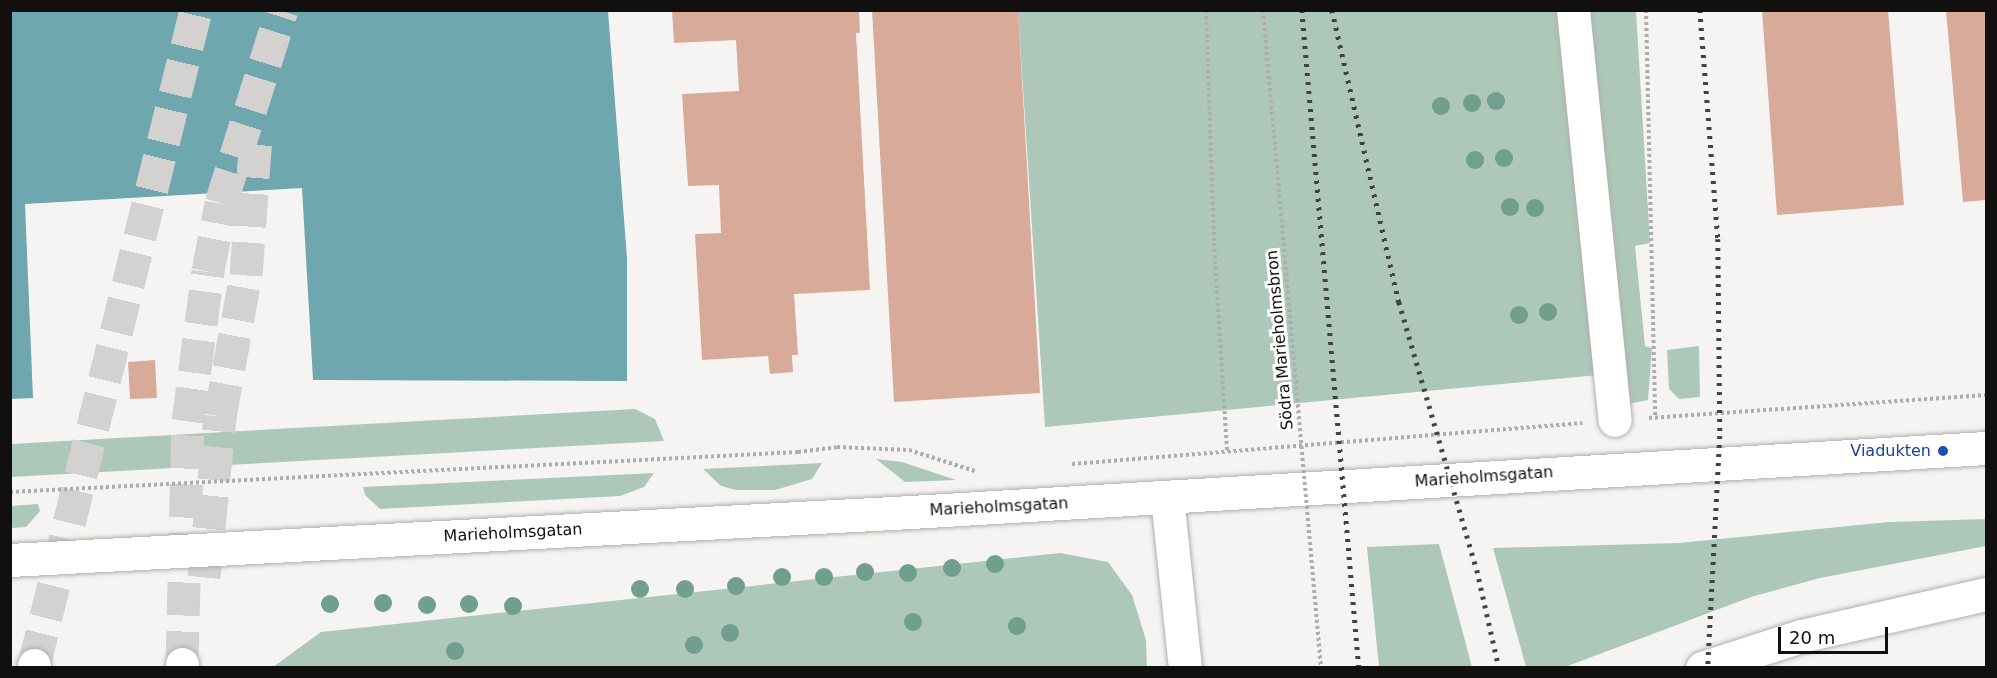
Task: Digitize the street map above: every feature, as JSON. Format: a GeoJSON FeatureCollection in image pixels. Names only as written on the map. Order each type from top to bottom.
{"type":"FeatureCollection","features":[{"type":"Feature","properties":{"kind":"main road"},"geometry":{"type":"LineString","coordinates":[[1573,10],[1615,420]]}},
{"type":"Feature","properties":{"kind":"main road","name":"Marieholmsgatan"},"geometry":{"type":"LineString","coordinates":[[10,560],[1167,497],[1986,448]]}},
{"type":"Feature","properties":{"kind":"main road"},"geometry":{"type":"LineString","coordinates":[[1167,497],[1185,668]]}},
{"type":"Feature","properties":{"kind":"main road"},"geometry":{"type":"LineString","coordinates":[[1702,668],[1802,636],[1986,594]]}},
{"type":"Feature","properties":{"kind":"path"},"geometry":{"type":"LineString","coordinates":[[1206,10],[1227,452]]}},
{"type":"Feature","properties":{"kind":"path","name":"Södra Marieholmsbron"},"geometry":{"type":"LineString","coordinates":[[1263,10],[1321,668]]}},
{"type":"Feature","properties":{"kind":"path"},"geometry":{"type":"LineString","coordinates":[[1646,10],[1655,417]]}},
{"type":"Feature","properties":{"kind":"path"},"geometry":{"type":"LineString","coordinates":[[1063,465],[1615,420],[1986,395]]}},
{"type":"Feature","properties":{"kind":"path"},"geometry":{"type":"LineString","coordinates":[[10,492],[763,454],[837,447],[892,448],[936,462],[986,470]]}},
{"type":"Feature","properties":{"kind":"green space"},"geometry":{"type":"Polygon","coordinates":[[[1018,11],[1636,11],[1650,243],[1635,246],[1645,346],[1652,348],[1648,400],[1629,404],[1620,373],[1045,427],[1018,11]]]}},
{"type":"Feature","properties":{"kind":"green space"},"geometry":{"type":"Polygon","coordinates":[[[1699,346],[1700,397],[1679,399],[1669,389],[1667,350],[1699,346]]]}},
{"type":"Feature","properties":{"kind":"green space"},"geometry":{"type":"Polygon","coordinates":[[[635,409],[655,419],[664,441],[11,477],[11,444],[635,409]]]}},
{"type":"Feature","properties":{"kind":"green space"},"geometry":{"type":"Polygon","coordinates":[[[876,459],[902,462],[956,480],[905,482],[876,459]]]}},
{"type":"Feature","properties":{"kind":"green space"},"geometry":{"type":"Polygon","coordinates":[[[822,463],[812,479],[775,490],[736,490],[721,486],[703,469],[822,463]]]}},
{"type":"Feature","properties":{"kind":"green space"},"geometry":{"type":"Polygon","coordinates":[[[654,473],[644,487],[620,496],[380,509],[365,495],[363,487],[654,473]]]}},
{"type":"Feature","properties":{"kind":"green space"},"geometry":{"type":"Polygon","coordinates":[[[38,504],[40,511],[26,527],[11,528],[11,506],[38,504]]]}},
{"type":"Feature","properties":{"kind":"green space"},"geometry":{"type":"Polygon","coordinates":[[[1986,519],[1986,546],[1820,578],[1751,597],[1565,667],[1526,667],[1493,548],[1679,543],[1889,522],[1986,519]]]}},
{"type":"Feature","properties":{"kind":"green space"},"geometry":{"type":"Polygon","coordinates":[[[1439,544],[1472,667],[1379,667],[1367,547],[1439,544]]]}},
{"type":"Feature","properties":{"kind":"green space"},"geometry":{"type":"Polygon","coordinates":[[[1060,553],[1108,562],[1132,595],[1146,640],[1147,667],[273,667],[321,632],[1060,553]]]}},
{"type":"Feature","properties":{"kind":"water"},"geometry":{"type":"Polygon","coordinates":[[[11,10],[608,11],[627,258],[627,381],[313,380],[302,188],[25,204],[33,398],[11,399],[11,10]]]}},
{"type":"Feature","properties":{"kind":"building"},"geometry":{"type":"Polygon","coordinates":[[[672,10],[859,10],[860,33],[856,33],[870,290],[794,294],[798,355],[792,355],[793,372],[770,374],[768,356],[702,360],[695,234],[721,233],[719,185],[688,186],[682,94],[739,91],[736,40],[674,43],[672,10]]]}},
{"type":"Feature","properties":{"kind":"building"},"geometry":{"type":"Polygon","coordinates":[[[872,10],[1018,10],[1040,393],[894,402],[872,10]]]}},
{"type":"Feature","properties":{"kind":"building"},"geometry":{"type":"Polygon","coordinates":[[[1762,10],[1888,10],[1904,205],[1777,215],[1762,10]]]}},
{"type":"Feature","properties":{"kind":"building"},"geometry":{"type":"Polygon","coordinates":[[[1946,10],[1986,10],[1986,200],[1963,202],[1946,10]]]}},
{"type":"Feature","properties":{"kind":"building"},"geometry":{"type":"Polygon","coordinates":[[[155,360],[157,398],[130,399],[128,362],[155,360]]]}},
{"type":"Feature","properties":{"kind":"tunnel"},"geometry":{"type":"LineString","coordinates":[[34,665],[196,10]]}},
{"type":"Feature","properties":{"kind":"tunnel"},"geometry":{"type":"LineString","coordinates":[[182,664],[188,421],[208,271],[221,203],[282,10]]}},
{"type":"Feature","properties":{"kind":"tunnel"},"geometry":{"type":"LineString","coordinates":[[204,577],[220,416],[246,275],[256,137]]}},
{"type":"Feature","properties":{"kind":"railway"},"geometry":{"type":"LineString","coordinates":[[1302,10],[1359,668]]}},
{"type":"Feature","properties":{"kind":"railway"},"geometry":{"type":"LineString","coordinates":[[1332,10],[1399,302],[1477,570],[1499,668]]}},
{"type":"Feature","properties":{"kind":"railway"},"geometry":{"type":"LineString","coordinates":[[1700,10],[1718,239],[1720,436],[1708,668]]}},
{"type":"Feature","properties":{"kind":"place","name":"Viadukten"},"geometry":{"type":"Point","coordinates":[1943,451]}}]}
